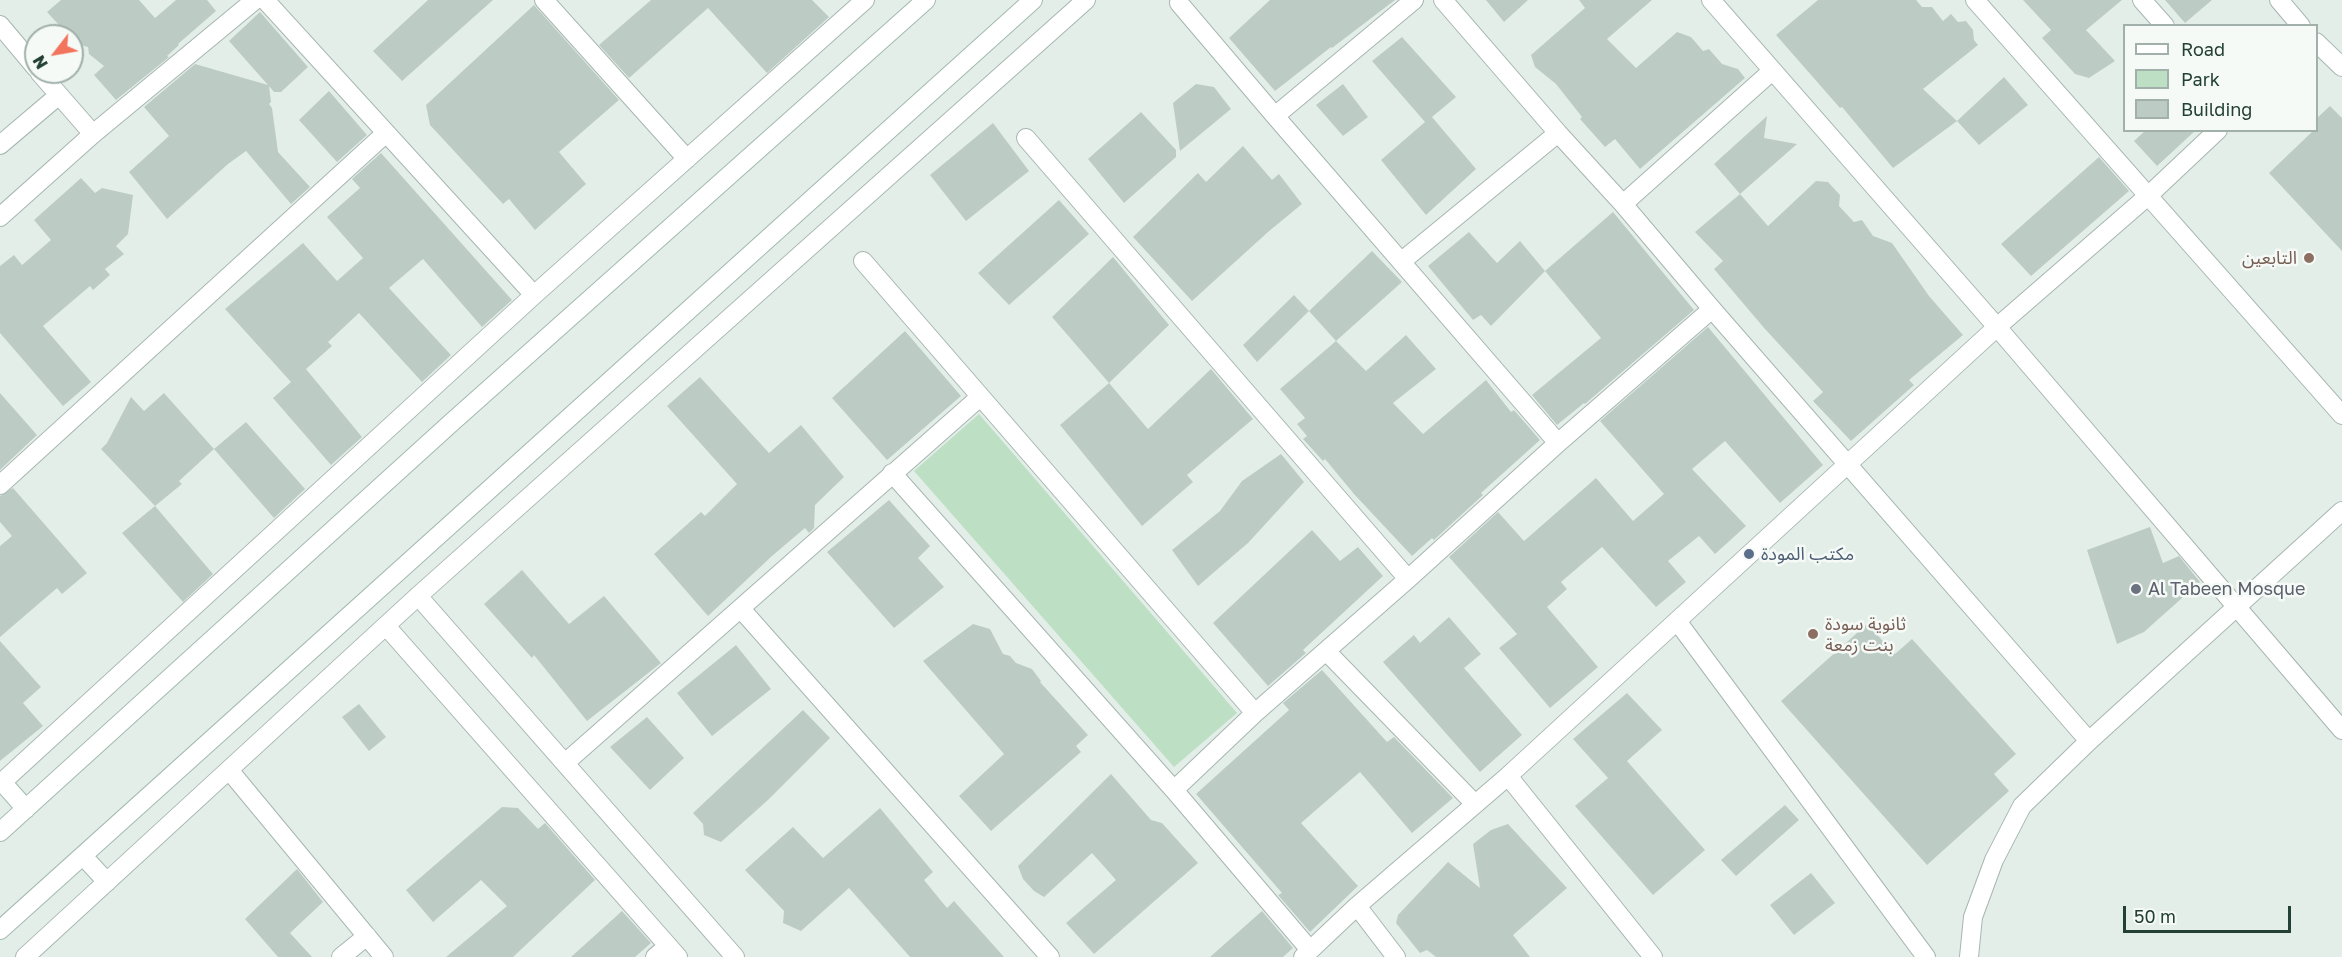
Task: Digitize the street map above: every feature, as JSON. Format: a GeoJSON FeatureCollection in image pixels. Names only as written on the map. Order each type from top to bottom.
{"type":"FeatureCollection","features":[{"type":"Feature","properties":{"kind":"street"},"geometry":{"type":"LineString","coordinates":[[0,217],[93,134],[255,0]]}},
{"type":"Feature","properties":{"kind":"street"},"geometry":{"type":"LineString","coordinates":[[265,0],[534,295]]}},
{"type":"Feature","properties":{"kind":"street"},"geometry":{"type":"LineString","coordinates":[[26,809],[1,783],[534,295],[865,0]]}},
{"type":"Feature","properties":{"kind":"street"},"geometry":{"type":"LineString","coordinates":[[0,832],[478,399],[926,0]]}},
{"type":"Feature","properties":{"kind":"street"},"geometry":{"type":"LineString","coordinates":[[0,930],[1033,0]]}},
{"type":"Feature","properties":{"kind":"street"},"geometry":{"type":"LineString","coordinates":[[25,957],[418,596],[1086,0]]}},
{"type":"Feature","properties":{"kind":"street"},"geometry":{"type":"LineString","coordinates":[[1275,117],[1414,0]]}},
{"type":"Feature","properties":{"kind":"street"},"geometry":{"type":"LineString","coordinates":[[1443,0],[2089,741]]}},
{"type":"Feature","properties":{"kind":"street"},"geometry":{"type":"LineString","coordinates":[[1711,0],[1997,327],[2342,730]]}},
{"type":"Feature","properties":{"kind":"street"},"geometry":{"type":"LineString","coordinates":[[1975,0],[2342,414]]}},
{"type":"Feature","properties":{"kind":"street"},"geometry":{"type":"LineString","coordinates":[[2142,0],[2163,24]]}},
{"type":"Feature","properties":{"kind":"street"},"geometry":{"type":"LineString","coordinates":[[2279,0],[2299,24]]}},
{"type":"Feature","properties":{"kind":"street"},"geometry":{"type":"LineString","coordinates":[[548,1],[687,159]]}},
{"type":"Feature","properties":{"kind":"street"},"geometry":{"type":"LineString","coordinates":[[1179,3],[1558,443]]}},
{"type":"Feature","properties":{"kind":"street"},"geometry":{"type":"LineString","coordinates":[[0,25],[24,54]]}},
{"type":"Feature","properties":{"kind":"street"},"geometry":{"type":"LineString","coordinates":[[2318,44],[2342,67]]}},
{"type":"Feature","properties":{"kind":"street"},"geometry":{"type":"LineString","coordinates":[[1623,204],[1772,71]]}},
{"type":"Feature","properties":{"kind":"street"},"geometry":{"type":"LineString","coordinates":[[49,84],[93,134]]}},
{"type":"Feature","properties":{"kind":"street"},"geometry":{"type":"LineString","coordinates":[[0,144],[59,95]]}},
{"type":"Feature","properties":{"kind":"street"},"geometry":{"type":"LineString","coordinates":[[892,473],[1174,790],[1306,954],[1357,906],[1508,776],[1997,327],[2149,195],[2216,132]]}},
{"type":"Feature","properties":{"kind":"street"},"geometry":{"type":"LineString","coordinates":[[0,485],[386,133]]}},
{"type":"Feature","properties":{"kind":"street"},"geometry":{"type":"LineString","coordinates":[[1402,261],[1558,133]]}},
{"type":"Feature","properties":{"kind":"street"},"geometry":{"type":"LineString","coordinates":[[1026,138],[1408,579]]}},
{"type":"Feature","properties":{"kind":"street"},"geometry":{"type":"LineString","coordinates":[[863,261],[1255,713]]}},
{"type":"Feature","properties":{"kind":"street"},"geometry":{"type":"LineString","coordinates":[[1174,790],[1255,713],[1712,309]]}},
{"type":"Feature","properties":{"kind":"street"},"geometry":{"type":"LineString","coordinates":[[565,763],[980,397]]}},
{"type":"Feature","properties":{"kind":"street"},"geometry":{"type":"LineString","coordinates":[[1969,957],[1973,917],[1994,860],[2022,806],[2235,606],[2342,511]]}},
{"type":"Feature","properties":{"kind":"street"},"geometry":{"type":"LineString","coordinates":[[418,596],[735,957]]}},
{"type":"Feature","properties":{"kind":"street"},"geometry":{"type":"LineString","coordinates":[[741,609],[1050,957]]}},
{"type":"Feature","properties":{"kind":"street"},"geometry":{"type":"LineString","coordinates":[[1677,621],[1926,957]]}},
{"type":"Feature","properties":{"kind":"street"},"geometry":{"type":"LineString","coordinates":[[386,626],[667,953]]}},
{"type":"Feature","properties":{"kind":"street"},"geometry":{"type":"LineString","coordinates":[[1326,651],[1474,804]]}},
{"type":"Feature","properties":{"kind":"street"},"geometry":{"type":"LineString","coordinates":[[229,770],[384,957]]}},
{"type":"Feature","properties":{"kind":"street"},"geometry":{"type":"LineString","coordinates":[[1508,776],[1653,957]]}},
{"type":"Feature","properties":{"kind":"street"},"geometry":{"type":"LineString","coordinates":[[83,856],[107,882]]}},
{"type":"Feature","properties":{"kind":"street"},"geometry":{"type":"LineString","coordinates":[[1357,906],[1396,957]]}},
{"type":"Feature","properties":{"kind":"street"},"geometry":{"type":"LineString","coordinates":[[341,957],[367,936]]}},
{"type":"Feature","properties":{"kind":"green space"},"geometry":{"type":"Polygon","coordinates":[[[979,414],[1237,713],[1174,767],[914,471],[979,414]]]}},
{"type":"Feature","properties":{"kind":"building"},"geometry":{"type":"Polygon","coordinates":[[[61,0],[139,0],[155,18],[176,0],[207,0],[216,11],[178,44],[167,56],[169,57],[116,100],[94,75],[104,66],[89,54],[88,47],[84,46],[84,24],[58,24],[47,12],[61,0]]]}},
{"type":"Feature","properties":{"kind":"building"},"geometry":{"type":"Polygon","coordinates":[[[428,0],[493,0],[402,81],[373,51],[428,0]]]}},
{"type":"Feature","properties":{"kind":"building"},"geometry":{"type":"Polygon","coordinates":[[[651,0],[812,0],[829,17],[767,73],[708,8],[629,78],[599,45],[651,0]]]}},
{"type":"Feature","properties":{"kind":"building"},"geometry":{"type":"Polygon","coordinates":[[[1270,0],[1395,0],[1275,91],[1229,38],[1270,0]]]}},
{"type":"Feature","properties":{"kind":"building"},"geometry":{"type":"Polygon","coordinates":[[[1486,0],[1528,0],[1504,22],[1486,0]]]}},
{"type":"Feature","properties":{"kind":"building"},"geometry":{"type":"Polygon","coordinates":[[[1579,0],[1652,0],[1607,39],[1636,68],[1677,32],[1691,37],[1703,51],[1709,49],[1722,64],[1738,69],[1745,78],[1640,169],[1615,139],[1605,147],[1580,119],[1582,117],[1556,84],[1535,67],[1531,55],[1585,8],[1579,0]]]}},
{"type":"Feature","properties":{"kind":"building"},"geometry":{"type":"Polygon","coordinates":[[[1818,0],[1916,0],[1922,7],[1932,7],[1943,21],[1951,14],[1958,22],[1966,21],[1973,30],[1974,40],[1978,45],[1923,89],[1957,121],[1893,168],[1842,107],[1840,108],[1776,35],[1818,0]]]}},
{"type":"Feature","properties":{"kind":"building"},"geometry":{"type":"Polygon","coordinates":[[[2023,0],[2122,0],[2086,30],[2115,61],[2089,78],[2075,74],[2042,38],[2051,30],[2023,0]]]}},
{"type":"Feature","properties":{"kind":"building"},"geometry":{"type":"Polygon","coordinates":[[[2165,0],[2212,0],[2185,23],[2165,0]]]}},
{"type":"Feature","properties":{"kind":"building"},"geometry":{"type":"Polygon","coordinates":[[[534,5],[619,100],[559,152],[586,184],[535,230],[509,199],[503,204],[430,125],[426,105],[534,5]]]}},
{"type":"Feature","properties":{"kind":"building"},"geometry":{"type":"Polygon","coordinates":[[[260,12],[308,67],[281,92],[274,92],[269,86],[271,102],[269,104],[272,108],[278,152],[310,187],[291,204],[246,151],[228,164],[167,219],[129,172],[169,136],[144,107],[195,64],[268,85],[229,41],[260,12]]]}},
{"type":"Feature","properties":{"kind":"building"},"geometry":{"type":"Polygon","coordinates":[[[1402,37],[1456,97],[1432,117],[1476,169],[1426,215],[1381,160],[1425,122],[1372,61],[1402,37]]]}},
{"type":"Feature","properties":{"kind":"building"},"geometry":{"type":"Polygon","coordinates":[[[2004,77],[2028,105],[1979,145],[1957,121],[2004,77]]]}},
{"type":"Feature","properties":{"kind":"building"},"geometry":{"type":"Polygon","coordinates":[[[1196,84],[1214,87],[1231,109],[1180,151],[1173,103],[1196,84]]]}},
{"type":"Feature","properties":{"kind":"building"},"geometry":{"type":"Polygon","coordinates":[[[1343,84],[1368,117],[1343,136],[1316,105],[1343,84]]]}},
{"type":"Feature","properties":{"kind":"building"},"geometry":{"type":"Polygon","coordinates":[[[329,91],[367,135],[337,162],[299,120],[329,91]]]}},
{"type":"Feature","properties":{"kind":"building"},"geometry":{"type":"Polygon","coordinates":[[[2330,106],[2342,118],[2342,251],[2269,173],[2312,132],[2318,132],[2318,117],[2330,106]]]}},
{"type":"Feature","properties":{"kind":"building"},"geometry":{"type":"Polygon","coordinates":[[[1141,112],[1176,150],[1176,157],[1124,203],[1088,159],[1141,112]]]}},
{"type":"Feature","properties":{"kind":"building"},"geometry":{"type":"Polygon","coordinates":[[[1767,116],[1764,138],[1797,144],[1740,194],[1714,164],[1767,116]]]}},
{"type":"Feature","properties":{"kind":"building"},"geometry":{"type":"Polygon","coordinates":[[[993,123],[1029,171],[966,221],[930,175],[993,123]]]}},
{"type":"Feature","properties":{"kind":"building"},"geometry":{"type":"Polygon","coordinates":[[[2144,132],[2194,132],[2157,166],[2134,141],[2144,132]]]}},
{"type":"Feature","properties":{"kind":"building"},"geometry":{"type":"Polygon","coordinates":[[[1243,146],[1272,180],[1279,174],[1302,204],[1192,301],[1133,237],[1198,173],[1206,182],[1243,146]]]}},
{"type":"Feature","properties":{"kind":"building"},"geometry":{"type":"Polygon","coordinates":[[[381,153],[512,300],[482,327],[423,259],[389,288],[451,355],[422,382],[359,313],[328,342],[332,346],[306,369],[362,437],[331,465],[273,398],[291,382],[225,309],[303,243],[337,281],[363,258],[327,217],[360,188],[352,179],[381,153]]]}},
{"type":"Feature","properties":{"kind":"building"},"geometry":{"type":"Polygon","coordinates":[[[2099,157],[2129,191],[2031,276],[2001,244],[2099,157]]]}},
{"type":"Feature","properties":{"kind":"building"},"geometry":{"type":"Polygon","coordinates":[[[81,178],[95,193],[102,188],[133,195],[128,234],[116,246],[124,254],[105,269],[110,275],[93,290],[90,286],[43,326],[91,382],[63,406],[0,333],[0,266],[14,255],[22,265],[51,240],[34,220],[81,178]]]}},
{"type":"Feature","properties":{"kind":"building"},"geometry":{"type":"Polygon","coordinates":[[[1816,181],[1828,182],[1840,195],[1839,206],[1854,222],[1862,220],[1873,236],[1892,243],[1929,296],[1963,335],[1909,380],[1914,385],[1851,441],[1813,401],[1823,392],[1714,269],[1723,261],[1695,232],[1740,194],[1768,226],[1816,181]]]}},
{"type":"Feature","properties":{"kind":"building"},"geometry":{"type":"Polygon","coordinates":[[[1059,200],[1089,234],[1009,305],[978,273],[1059,200]]]}},
{"type":"Feature","properties":{"kind":"building"},"geometry":{"type":"Polygon","coordinates":[[[1613,212],[1694,310],[1585,404],[1557,425],[1532,395],[1601,338],[1545,271],[1613,212]]]}},
{"type":"Feature","properties":{"kind":"building"},"geometry":{"type":"Polygon","coordinates":[[[1469,232],[1497,263],[1520,241],[1545,271],[1491,326],[1481,315],[1473,320],[1428,266],[1469,232]]]}},
{"type":"Feature","properties":{"kind":"building"},"geometry":{"type":"Polygon","coordinates":[[[1372,251],[1402,282],[1336,341],[1309,311],[1372,251]]]}},
{"type":"Feature","properties":{"kind":"building"},"geometry":{"type":"Polygon","coordinates":[[[1113,257],[1169,325],[1109,383],[1052,317],[1113,257]]]}},
{"type":"Feature","properties":{"kind":"building"},"geometry":{"type":"Polygon","coordinates":[[[1294,295],[1309,311],[1257,362],[1243,345],[1294,295]]]}},
{"type":"Feature","properties":{"kind":"building"},"geometry":{"type":"Polygon","coordinates":[[[1708,327],[1823,465],[1780,503],[1725,441],[1692,469],[1746,526],[1715,554],[1699,536],[1668,561],[1686,582],[1656,607],[1602,547],[1561,582],[1567,589],[1547,607],[1598,667],[1550,708],[1499,648],[1517,634],[1449,557],[1498,512],[1524,541],[1596,478],[1633,521],[1664,494],[1600,421],[1708,327]]]}},
{"type":"Feature","properties":{"kind":"building"},"geometry":{"type":"Polygon","coordinates":[[[905,331],[961,396],[887,460],[832,398],[905,331]]]}},
{"type":"Feature","properties":{"kind":"building"},"geometry":{"type":"Polygon","coordinates":[[[1406,335],[1436,369],[1393,403],[1423,434],[1486,380],[1511,412],[1514,410],[1540,440],[1481,493],[1483,495],[1434,540],[1432,538],[1412,556],[1325,459],[1323,461],[1303,439],[1307,436],[1297,424],[1305,418],[1280,389],[1336,341],[1366,371],[1406,335]]]}},
{"type":"Feature","properties":{"kind":"building"},"geometry":{"type":"Polygon","coordinates":[[[1211,369],[1253,419],[1187,475],[1193,482],[1142,526],[1060,425],[1109,383],[1148,429],[1211,369]]]}},
{"type":"Feature","properties":{"kind":"building"},"geometry":{"type":"Polygon","coordinates":[[[700,377],[769,453],[801,425],[844,477],[815,505],[814,528],[809,533],[805,528],[708,616],[654,554],[701,512],[705,516],[737,484],[667,406],[700,377]]]}},
{"type":"Feature","properties":{"kind":"building"},"geometry":{"type":"Polygon","coordinates":[[[0,393],[37,435],[0,470],[0,393]]]}},
{"type":"Feature","properties":{"kind":"building"},"geometry":{"type":"Polygon","coordinates":[[[164,393],[214,449],[179,481],[182,484],[155,506],[101,449],[107,443],[131,397],[144,411],[164,393]]]}},
{"type":"Feature","properties":{"kind":"building"},"geometry":{"type":"Polygon","coordinates":[[[246,422],[305,489],[274,518],[214,449],[246,422]]]}},
{"type":"Feature","properties":{"kind":"building"},"geometry":{"type":"Polygon","coordinates":[[[1281,454],[1304,482],[1248,543],[1198,586],[1172,550],[1220,511],[1242,481],[1281,454]]]}},
{"type":"Feature","properties":{"kind":"building"},"geometry":{"type":"Polygon","coordinates":[[[13,488],[87,573],[62,594],[57,588],[0,637],[0,546],[12,536],[0,522],[0,496],[13,488]]]}},
{"type":"Feature","properties":{"kind":"building"},"geometry":{"type":"Polygon","coordinates":[[[889,500],[930,546],[918,558],[944,587],[894,628],[827,552],[889,500]]]}},
{"type":"Feature","properties":{"kind":"building"},"geometry":{"type":"Polygon","coordinates":[[[155,506],[213,574],[183,602],[122,533],[155,506]]]}},
{"type":"Feature","properties":{"kind":"building"},"geometry":{"type":"Polygon","coordinates":[[[2150,527],[2163,563],[2179,556],[2200,582],[2144,632],[2117,644],[2087,550],[2150,527]]]}},
{"type":"Feature","properties":{"kind":"building"},"geometry":{"type":"Polygon","coordinates":[[[1312,530],[1340,561],[1358,547],[1383,576],[1303,650],[1306,653],[1268,686],[1213,623],[1312,530]]]}},
{"type":"Feature","properties":{"kind":"building"},"geometry":{"type":"Polygon","coordinates":[[[522,570],[569,624],[604,596],[661,663],[587,721],[534,655],[532,658],[484,604],[522,570]]]}},
{"type":"Feature","properties":{"kind":"building"},"geometry":{"type":"Polygon","coordinates":[[[1449,617],[1481,654],[1464,668],[1522,735],[1480,772],[1383,662],[1414,635],[1420,643],[1449,617]]]}},
{"type":"Feature","properties":{"kind":"building"},"geometry":{"type":"Polygon","coordinates":[[[973,624],[990,629],[1003,654],[1010,656],[1016,663],[1032,669],[1040,682],[1088,735],[1076,746],[1081,752],[991,831],[959,796],[1004,754],[923,661],[973,624]]]}},
{"type":"Feature","properties":{"kind":"building"},"geometry":{"type":"Polygon","coordinates":[[[1867,624],[1895,654],[1912,639],[2016,754],[1994,774],[2009,791],[1927,865],[1781,701],[1867,624]]]}},
{"type":"Feature","properties":{"kind":"building"},"geometry":{"type":"Polygon","coordinates":[[[0,641],[41,687],[23,703],[43,726],[0,761],[0,641]]]}},
{"type":"Feature","properties":{"kind":"building"},"geometry":{"type":"Polygon","coordinates":[[[736,645],[771,689],[712,736],[677,693],[736,645]]]}},
{"type":"Feature","properties":{"kind":"building"},"geometry":{"type":"Polygon","coordinates":[[[1322,670],[1387,742],[1394,737],[1453,798],[1412,833],[1360,772],[1301,823],[1358,886],[1310,932],[1278,895],[1282,893],[1196,794],[1289,710],[1283,703],[1322,670]]]}},
{"type":"Feature","properties":{"kind":"building"},"geometry":{"type":"Polygon","coordinates":[[[1627,693],[1662,730],[1627,761],[1705,850],[1653,895],[1575,806],[1608,778],[1573,739],[1627,693]]]}},
{"type":"Feature","properties":{"kind":"building"},"geometry":{"type":"Polygon","coordinates":[[[359,704],[386,737],[369,751],[342,717],[359,704]]]}},
{"type":"Feature","properties":{"kind":"building"},"geometry":{"type":"Polygon","coordinates":[[[803,710],[830,738],[768,800],[721,842],[704,835],[703,824],[693,813],[803,710]]]}},
{"type":"Feature","properties":{"kind":"building"},"geometry":{"type":"Polygon","coordinates":[[[647,717],[684,758],[650,790],[610,747],[647,717]]]}},
{"type":"Feature","properties":{"kind":"building"},"geometry":{"type":"Polygon","coordinates":[[[1111,774],[1151,820],[1162,823],[1198,863],[1094,954],[1066,923],[1116,880],[1092,853],[1044,897],[1034,891],[1023,879],[1018,866],[1111,774]]]}},
{"type":"Feature","properties":{"kind":"building"},"geometry":{"type":"Polygon","coordinates":[[[1785,805],[1799,820],[1736,876],[1721,860],[1785,805]]]}},
{"type":"Feature","properties":{"kind":"building"},"geometry":{"type":"Polygon","coordinates":[[[502,807],[518,808],[538,829],[545,823],[595,880],[513,957],[446,957],[507,906],[481,880],[433,922],[406,890],[502,807]]]}},
{"type":"Feature","properties":{"kind":"building"},"geometry":{"type":"Polygon","coordinates":[[[880,808],[933,872],[924,880],[947,908],[954,901],[1004,957],[910,957],[849,888],[801,931],[783,923],[784,911],[745,870],[793,827],[823,858],[880,808]]]}},
{"type":"Feature","properties":{"kind":"building"},"geometry":{"type":"Polygon","coordinates":[[[1508,824],[1567,888],[1513,935],[1530,957],[1436,957],[1427,950],[1420,953],[1396,923],[1398,915],[1448,862],[1480,888],[1473,844],[1491,830],[1508,824]]]}},
{"type":"Feature","properties":{"kind":"building"},"geometry":{"type":"Polygon","coordinates":[[[297,869],[323,902],[290,933],[312,957],[278,957],[245,919],[297,869]]]}},
{"type":"Feature","properties":{"kind":"building"},"geometry":{"type":"Polygon","coordinates":[[[1811,873],[1835,903],[1794,935],[1770,905],[1811,873]]]}},
{"type":"Feature","properties":{"kind":"building"},"geometry":{"type":"Polygon","coordinates":[[[622,911],[651,943],[635,957],[571,957],[622,911]]]}},
{"type":"Feature","properties":{"kind":"building"},"geometry":{"type":"Polygon","coordinates":[[[1262,911],[1293,948],[1283,957],[1210,957],[1262,911]]]}},
{"type":"Feature","properties":{"kind":"place","name":"التابعين"},"geometry":{"type":"Point","coordinates":[2309,258]}},
{"type":"Feature","properties":{"kind":"place","name":"مكتب المودة"},"geometry":{"type":"Point","coordinates":[1749,554]}},
{"type":"Feature","properties":{"kind":"place","name":"Al Tabeen Mosque"},"geometry":{"type":"Point","coordinates":[2136,589]}},
{"type":"Feature","properties":{"kind":"place","name":"ثانوية سودة بنت زمعة"},"geometry":{"type":"Point","coordinates":[1813,634]}}]}
